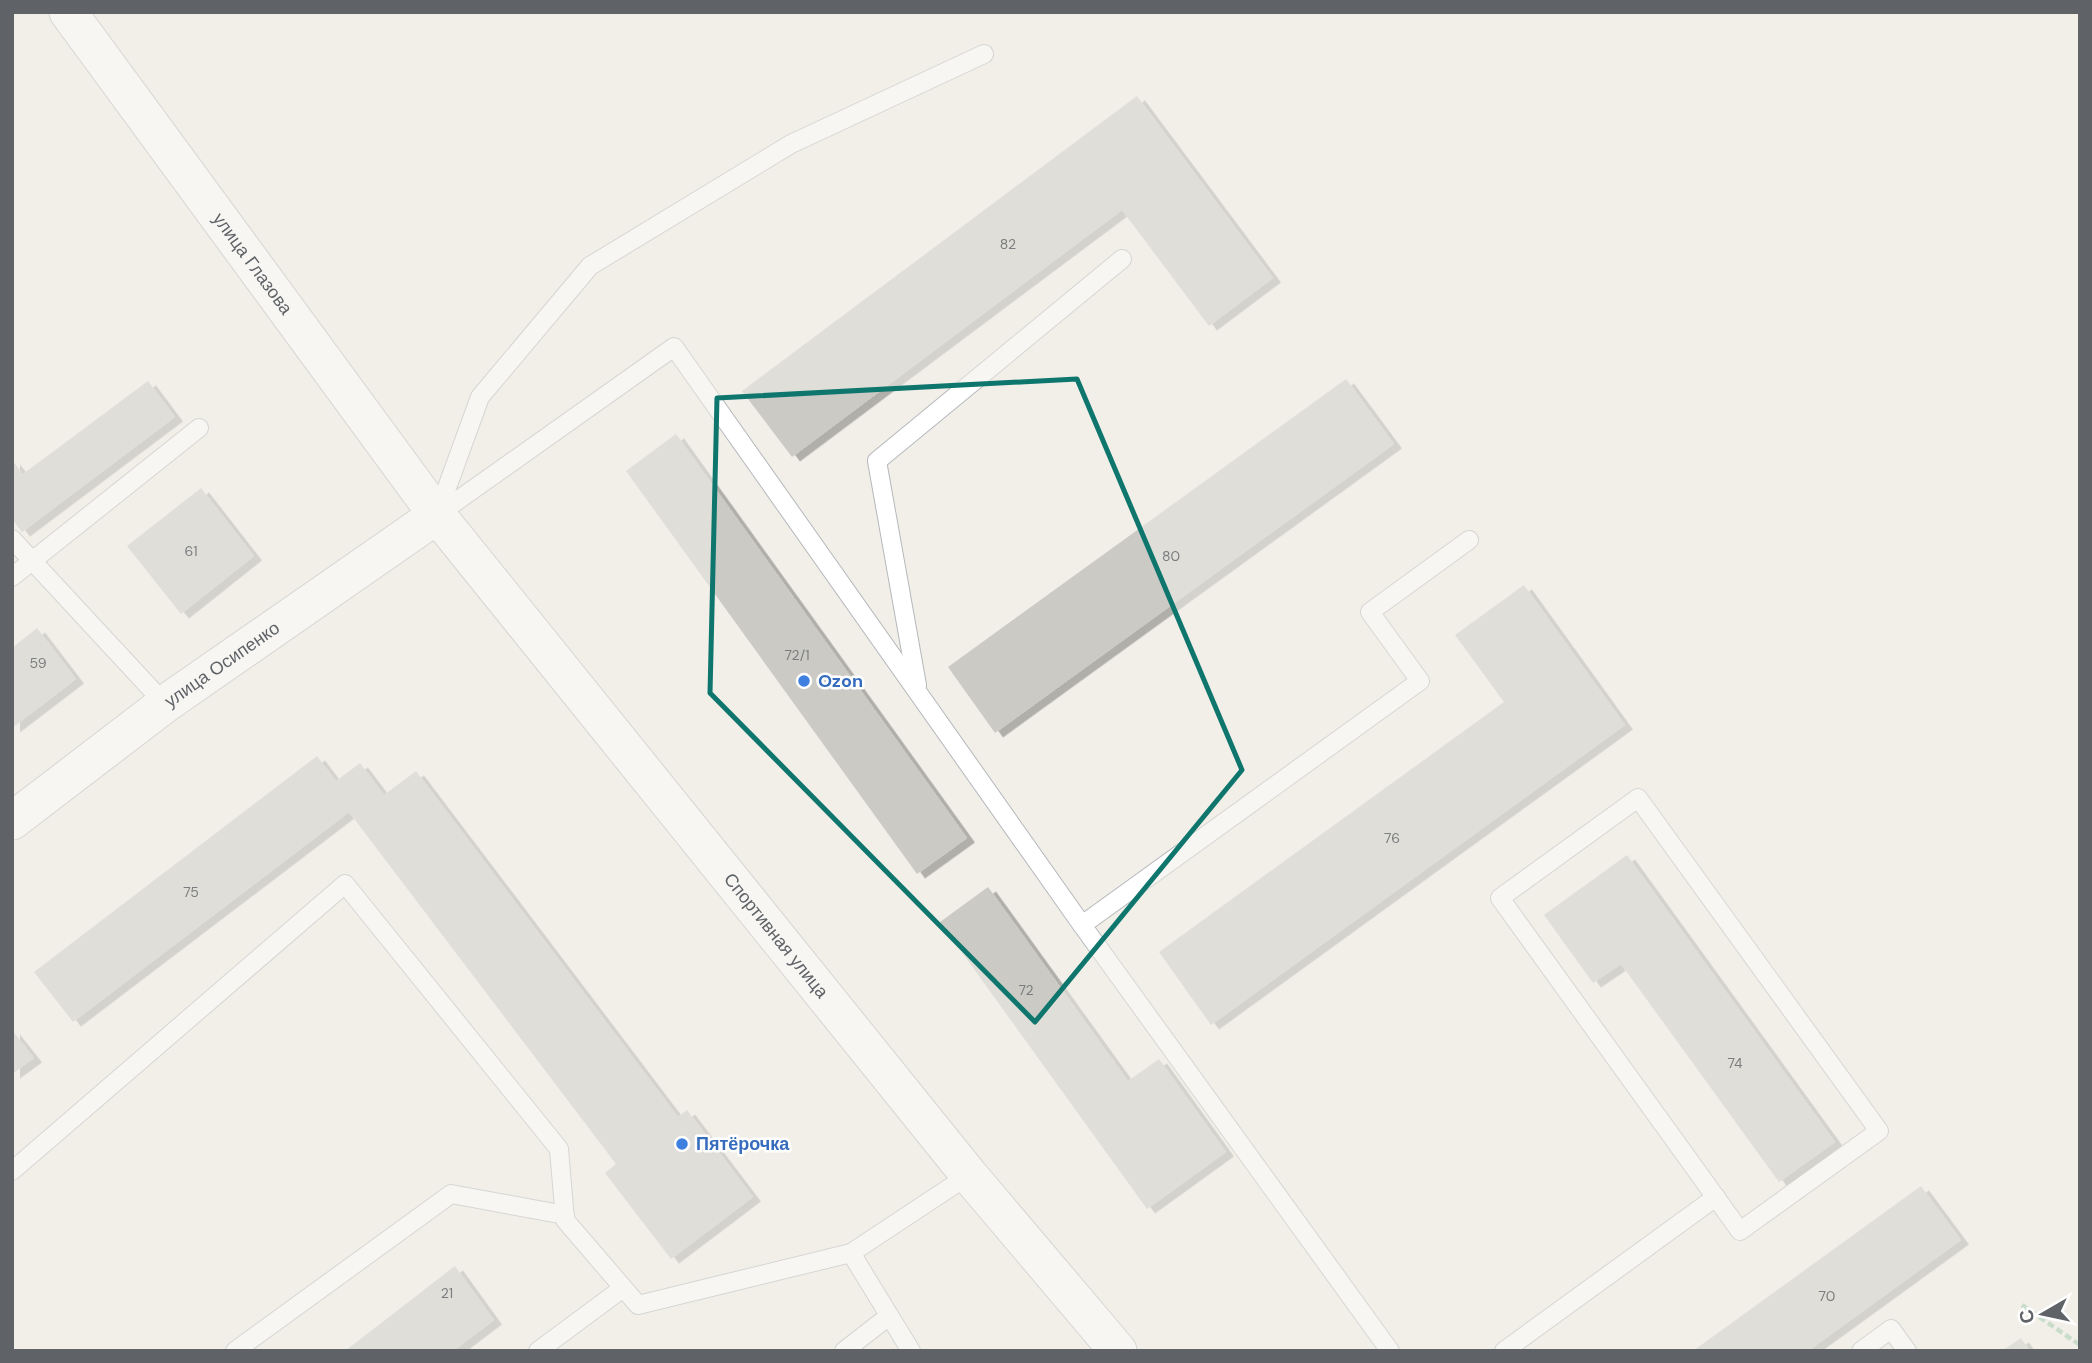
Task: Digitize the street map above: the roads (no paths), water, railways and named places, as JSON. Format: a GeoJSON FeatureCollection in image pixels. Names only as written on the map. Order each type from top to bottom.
{"type":"FeatureCollection","features":[{"type":"Feature","properties":{"kind":"street","name":"улица Глазова"},"geometry":{"type":"LineString","coordinates":[[68,12],[437,515]]}},
{"type":"Feature","properties":{"kind":"street","name":"улица Осипенко"},"geometry":{"type":"LineString","coordinates":[[12,821],[165,704],[437,515]]}},
{"type":"Feature","properties":{"kind":"street","name":"Спортивная улица"},"geometry":{"type":"LineString","coordinates":[[437,515],[969,1175],[1118,1351]]}},
{"type":"Feature","properties":{"kind":"lane"},"geometry":{"type":"LineString","coordinates":[[437,515],[480,397],[590,266],[791,144],[984,54]]}},
{"type":"Feature","properties":{"kind":"lane"},"geometry":{"type":"LineString","coordinates":[[918,692],[877,461],[1122,259]]}},
{"type":"Feature","properties":{"kind":"lane"},"geometry":{"type":"LineString","coordinates":[[437,515],[674,347],[1082,925],[1390,1351]]}},
{"type":"Feature","properties":{"kind":"lane"},"geometry":{"type":"LineString","coordinates":[[12,577],[199,428]]}},
{"type":"Feature","properties":{"kind":"lane"},"geometry":{"type":"LineString","coordinates":[[12,539],[165,704]]}},
{"type":"Feature","properties":{"kind":"lane"},"geometry":{"type":"LineString","coordinates":[[1082,925],[1420,681],[1370,612],[1469,540]]}},
{"type":"Feature","properties":{"kind":"lane"},"geometry":{"type":"LineString","coordinates":[[1638,798],[1879,1131],[1740,1231],[1716,1197],[1500,898],[1638,798]]}},
{"type":"Feature","properties":{"kind":"lane"},"geometry":{"type":"LineString","coordinates":[[12,1171],[345,884],[559,1149],[565,1220],[638,1305],[851,1253],[969,1175]]}},
{"type":"Feature","properties":{"kind":"lane"},"geometry":{"type":"LineString","coordinates":[[235,1351],[451,1194],[565,1215]]}},
{"type":"Feature","properties":{"kind":"lane"},"geometry":{"type":"LineString","coordinates":[[1504,1351],[1716,1197]]}},
{"type":"Feature","properties":{"kind":"lane"},"geometry":{"type":"LineString","coordinates":[[851,1253],[911,1351]]}},
{"type":"Feature","properties":{"kind":"lane"},"geometry":{"type":"LineString","coordinates":[[538,1351],[622,1288]]}},
{"type":"Feature","properties":{"kind":"lane"},"geometry":{"type":"LineString","coordinates":[[844,1351],[889,1316]]}},
{"type":"Feature","properties":{"kind":"lane"},"geometry":{"type":"LineString","coordinates":[[1861,1351],[1891,1329],[1907,1351]]}},
{"type":"Feature","properties":{"kind":"place","name":"Ozon"},"geometry":{"type":"Point","coordinates":[804,681]}},
{"type":"Feature","properties":{"kind":"place","name":"Пятёрочка"},"geometry":{"type":"Point","coordinates":[682,1144]}}]}
